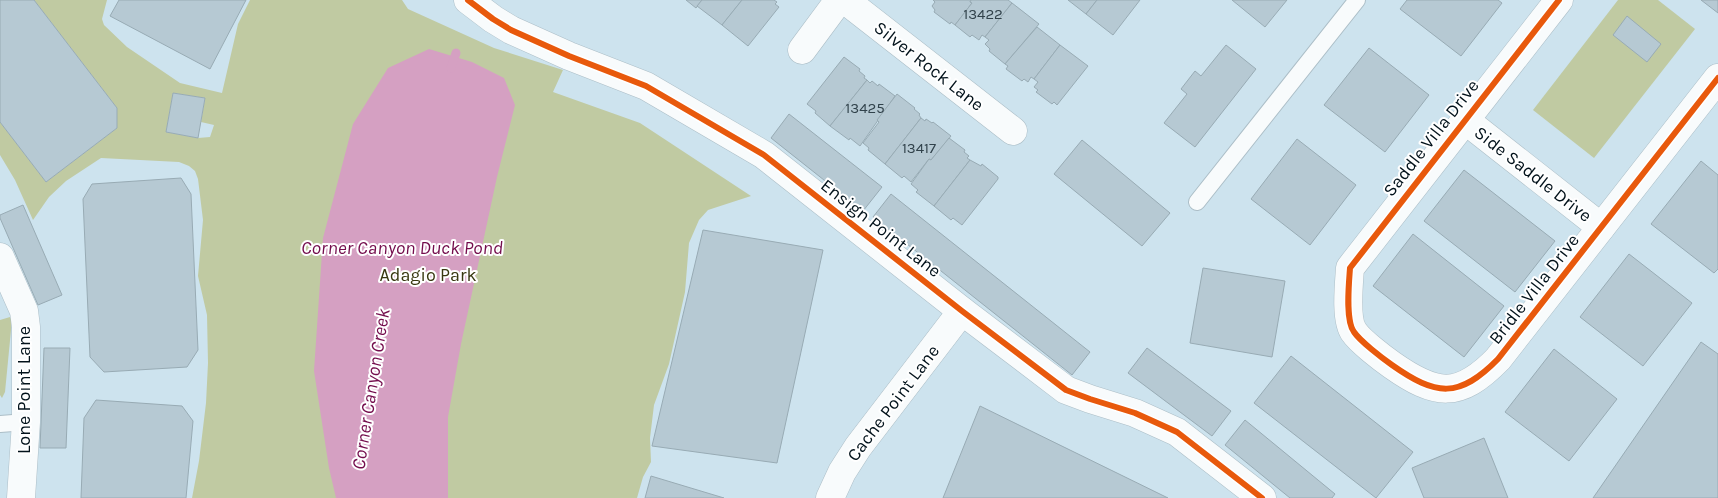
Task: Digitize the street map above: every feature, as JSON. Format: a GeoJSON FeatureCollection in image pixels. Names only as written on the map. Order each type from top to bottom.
{"type":"FeatureCollection","features":[{"type":"Feature","properties":{"kind":"street","name":"Ensign Point Lane"},"geometry":{"type":"LineString","coordinates":[[468,0],[511,30],[646,86],[764,155],[962,311],[1066,390],[1090,400],[1135,413],[1177,432],[1262,498]]}},
{"type":"Feature","properties":{"kind":"street"},"geometry":{"type":"LineString","coordinates":[[802,50],[839,0]]}},
{"type":"Feature","properties":{"kind":"street","name":"Silver Rock Lane"},"geometry":{"type":"LineString","coordinates":[[845,0],[1013,131]]}},
{"type":"Feature","properties":{"kind":"street","name":"Saddle Villa Drive"},"geometry":{"type":"LineString","coordinates":[[1348,303],[1350,268],[1559,0]]}},
{"type":"Feature","properties":{"kind":"street","name":"Bridle Villa Drive"},"geometry":{"type":"LineString","coordinates":[[1348,303],[1353,332],[1384,360],[1411,378],[1436,389],[1461,387],[1483,375],[1498,359],[1718,78]]}},
{"type":"Feature","properties":{"kind":"street","name":"Side Saddle Drive"},"geometry":{"type":"LineString","coordinates":[[1464,120],[1601,227]]}},
{"type":"Feature","properties":{"kind":"street","name":"Lone Point Lane"},"geometry":{"type":"LineString","coordinates":[[0,257],[24,311],[26,327],[13,423],[21,498]]}},
{"type":"Feature","properties":{"kind":"street","name":"Cache Point Lane"},"geometry":{"type":"LineString","coordinates":[[830,498],[842,472],[858,447],[962,311]]}},
{"type":"Feature","properties":{"kind":"lane"},"geometry":{"type":"LineString","coordinates":[[1197,202],[1357,0]]}},
{"type":"Feature","properties":{"kind":"green space","name":"Adagio Park"},"geometry":{"type":"Polygon","coordinates":[[[34,0],[107,0],[102,19],[104,25],[127,47],[180,83],[222,93],[238,24],[250,0],[402,0],[408,9],[494,48],[563,70],[553,92],[640,123],[751,196],[708,210],[699,220],[689,243],[685,292],[669,364],[654,405],[650,438],[651,462],[643,477],[637,498],[192,498],[199,461],[206,403],[208,363],[207,315],[198,276],[203,220],[198,179],[195,171],[179,162],[101,158],[66,181],[49,197],[33,220],[15,180],[0,155],[0,122],[46,182],[117,128],[117,108],[34,0]],[[173,93],[166,132],[198,138],[210,137],[214,125],[201,122],[205,98],[173,93]]]}},
{"type":"Feature","properties":{"kind":"green space"},"geometry":{"type":"Polygon","coordinates":[[[1618,0],[1658,0],[1695,29],[1594,158],[1533,110],[1618,0]]]}},
{"type":"Feature","properties":{"kind":"green space"},"geometry":{"type":"Polygon","coordinates":[[[10,317],[12,320],[5,392],[2,398],[0,395],[0,320],[10,317]]]}},
{"type":"Feature","properties":{"kind":"water","name":"Corner Canyon Duck Pond"},"geometry":{"type":"Polygon","coordinates":[[[429,49],[472,62],[504,78],[515,105],[497,177],[461,344],[448,417],[448,498],[336,498],[329,468],[314,371],[323,238],[353,124],[388,68],[429,49]]]}},
{"type":"Feature","properties":{"kind":"building"},"geometry":{"type":"Polygon","coordinates":[[[0,0],[34,0],[117,108],[117,128],[46,182],[0,122],[0,0]]]}},
{"type":"Feature","properties":{"kind":"building"},"geometry":{"type":"Polygon","coordinates":[[[119,0],[246,0],[210,69],[110,16],[119,0]]]}},
{"type":"Feature","properties":{"kind":"building"},"geometry":{"type":"Polygon","coordinates":[[[686,0],[702,0],[696,8],[686,0]]]}},
{"type":"Feature","properties":{"kind":"building"},"geometry":{"type":"Polygon","coordinates":[[[702,0],[742,0],[722,25],[697,6],[702,0]]]}},
{"type":"Feature","properties":{"kind":"building"},"geometry":{"type":"Polygon","coordinates":[[[742,0],[774,0],[777,2],[775,4],[779,7],[748,46],[722,25],[742,0]]]}},
{"type":"Feature","properties":{"kind":"building"},"geometry":{"type":"Polygon","coordinates":[[[933,0],[971,0],[970,2],[972,3],[955,25],[951,22],[950,24],[934,12],[935,10],[932,6],[935,2],[933,0]]]}},
{"type":"Feature","properties":{"kind":"building"},"geometry":{"type":"Polygon","coordinates":[[[971,0],[1008,0],[1012,3],[985,37],[982,35],[979,40],[972,35],[970,37],[955,25],[972,3],[970,2],[971,0]]]}},
{"type":"Feature","properties":{"kind":"building"},"geometry":{"type":"Polygon","coordinates":[[[1068,0],[1097,0],[1086,14],[1068,0]]]}},
{"type":"Feature","properties":{"kind":"building"},"geometry":{"type":"Polygon","coordinates":[[[1097,0],[1140,0],[1113,35],[1086,14],[1097,0]]]}},
{"type":"Feature","properties":{"kind":"building"},"geometry":{"type":"Polygon","coordinates":[[[1232,0],[1287,0],[1265,27],[1232,0]]]}},
{"type":"Feature","properties":{"kind":"building"},"geometry":{"type":"Polygon","coordinates":[[[1407,0],[1498,0],[1502,3],[1461,56],[1400,9],[1407,0]]]}},
{"type":"Feature","properties":{"kind":"building"},"geometry":{"type":"Polygon","coordinates":[[[1701,0],[1718,0],[1718,13],[1701,0]]]}},
{"type":"Feature","properties":{"kind":"building"},"geometry":{"type":"Polygon","coordinates":[[[1012,3],[1039,24],[1005,64],[989,51],[990,49],[985,44],[989,40],[985,37],[1012,3]]]}},
{"type":"Feature","properties":{"kind":"building"},"geometry":{"type":"Polygon","coordinates":[[[1627,16],[1661,44],[1647,62],[1613,35],[1627,16]]]}},
{"type":"Feature","properties":{"kind":"building"},"geometry":{"type":"Polygon","coordinates":[[[1037,27],[1060,45],[1034,79],[1031,77],[1028,82],[1024,79],[1022,81],[1006,69],[1008,66],[1005,64],[1037,27]]]}},
{"type":"Feature","properties":{"kind":"building"},"geometry":{"type":"Polygon","coordinates":[[[1060,45],[1088,66],[1057,105],[1054,102],[1052,104],[1036,92],[1038,90],[1034,87],[1038,82],[1034,79],[1060,45]]]}},
{"type":"Feature","properties":{"kind":"building"},"geometry":{"type":"Polygon","coordinates":[[[1226,45],[1256,69],[1195,147],[1164,123],[1187,94],[1181,89],[1195,71],[1201,76],[1226,45]]]}},
{"type":"Feature","properties":{"kind":"building"},"geometry":{"type":"Polygon","coordinates":[[[1369,48],[1429,95],[1385,152],[1324,105],[1369,48]]]}},
{"type":"Feature","properties":{"kind":"building"},"geometry":{"type":"Polygon","coordinates":[[[844,57],[860,69],[859,71],[867,80],[830,126],[807,104],[844,57]]]}},
{"type":"Feature","properties":{"kind":"building"},"geometry":{"type":"Polygon","coordinates":[[[867,80],[870,83],[872,81],[878,86],[879,84],[895,96],[860,146],[830,126],[867,80]]]}},
{"type":"Feature","properties":{"kind":"building"},"geometry":{"type":"Polygon","coordinates":[[[173,93],[205,98],[198,138],[166,132],[173,93]]]}},
{"type":"Feature","properties":{"kind":"building"},"geometry":{"type":"Polygon","coordinates":[[[897,94],[915,108],[921,118],[885,164],[868,150],[869,148],[863,143],[879,122],[877,120],[897,94]]]}},
{"type":"Feature","properties":{"kind":"building"},"geometry":{"type":"Polygon","coordinates":[[[789,114],[882,187],[863,211],[771,138],[789,114]]]}},
{"type":"Feature","properties":{"kind":"building"},"geometry":{"type":"Polygon","coordinates":[[[921,118],[925,121],[926,119],[933,122],[951,136],[931,160],[929,159],[911,182],[904,176],[902,178],[885,164],[921,118]]]}},
{"type":"Feature","properties":{"kind":"building"},"geometry":{"type":"Polygon","coordinates":[[[949,138],[965,150],[964,152],[969,156],[967,158],[970,160],[934,206],[916,192],[918,190],[911,184],[929,159],[931,160],[949,138]]]}},
{"type":"Feature","properties":{"kind":"building"},"geometry":{"type":"Polygon","coordinates":[[[1297,139],[1356,185],[1310,245],[1251,199],[1297,139]]]}},
{"type":"Feature","properties":{"kind":"building"},"geometry":{"type":"Polygon","coordinates":[[[1082,140],[1170,213],[1142,246],[1054,174],[1082,140]]]}},
{"type":"Feature","properties":{"kind":"building"},"geometry":{"type":"Polygon","coordinates":[[[970,160],[981,166],[982,164],[998,179],[962,225],[953,218],[951,220],[934,206],[970,160]]]}},
{"type":"Feature","properties":{"kind":"building"},"geometry":{"type":"Polygon","coordinates":[[[1701,161],[1718,175],[1718,269],[1714,273],[1651,224],[1701,161]]]}},
{"type":"Feature","properties":{"kind":"building"},"geometry":{"type":"Polygon","coordinates":[[[1464,170],[1555,241],[1515,292],[1424,221],[1464,170]]]}},
{"type":"Feature","properties":{"kind":"building"},"geometry":{"type":"Polygon","coordinates":[[[181,178],[191,194],[198,350],[187,367],[104,372],[90,357],[83,199],[92,184],[181,178]]]}},
{"type":"Feature","properties":{"kind":"building"},"geometry":{"type":"Polygon","coordinates":[[[891,194],[1090,352],[1072,375],[873,217],[891,194]]]}},
{"type":"Feature","properties":{"kind":"building"},"geometry":{"type":"Polygon","coordinates":[[[23,205],[62,295],[38,305],[0,218],[0,215],[23,205]]]}},
{"type":"Feature","properties":{"kind":"building"},"geometry":{"type":"Polygon","coordinates":[[[703,230],[823,250],[777,463],[652,446],[703,230]]]}},
{"type":"Feature","properties":{"kind":"building"},"geometry":{"type":"Polygon","coordinates":[[[1413,234],[1504,306],[1464,357],[1373,286],[1413,234]]]}},
{"type":"Feature","properties":{"kind":"building"},"geometry":{"type":"Polygon","coordinates":[[[1629,254],[1692,303],[1643,366],[1580,317],[1629,254]]]}},
{"type":"Feature","properties":{"kind":"building"},"geometry":{"type":"Polygon","coordinates":[[[1203,268],[1285,281],[1272,357],[1190,343],[1203,268]]]}},
{"type":"Feature","properties":{"kind":"building"},"geometry":{"type":"Polygon","coordinates":[[[1701,342],[1718,354],[1718,498],[1593,498],[1701,342]]]}},
{"type":"Feature","properties":{"kind":"building"},"geometry":{"type":"Polygon","coordinates":[[[44,348],[70,348],[66,448],[40,448],[44,348]]]}},
{"type":"Feature","properties":{"kind":"building"},"geometry":{"type":"Polygon","coordinates":[[[1147,348],[1231,411],[1212,436],[1128,373],[1147,348]]]}},
{"type":"Feature","properties":{"kind":"building"},"geometry":{"type":"Polygon","coordinates":[[[1554,349],[1617,399],[1569,461],[1505,412],[1554,349]]]}},
{"type":"Feature","properties":{"kind":"building"},"geometry":{"type":"Polygon","coordinates":[[[1291,356],[1413,452],[1376,498],[1254,403],[1291,356]]]}},
{"type":"Feature","properties":{"kind":"building"},"geometry":{"type":"Polygon","coordinates":[[[96,400],[182,406],[193,421],[186,498],[81,498],[84,418],[96,400]]]}},
{"type":"Feature","properties":{"kind":"building"},"geometry":{"type":"Polygon","coordinates":[[[980,406],[1168,498],[943,498],[980,406]]]}},
{"type":"Feature","properties":{"kind":"building"},"geometry":{"type":"Polygon","coordinates":[[[1245,420],[1335,494],[1332,498],[1290,498],[1225,445],[1245,420]]]}},
{"type":"Feature","properties":{"kind":"building"},"geometry":{"type":"Polygon","coordinates":[[[1484,438],[1508,498],[1424,498],[1412,468],[1484,438]]]}},
{"type":"Feature","properties":{"kind":"building"},"geometry":{"type":"Polygon","coordinates":[[[651,476],[724,498],[645,498],[651,476]]]}},
{"type":"Feature","properties":{"kind":"waterway","name":"Corner Canyon Creek"},"geometry":{"type":"LineString","coordinates":[[451,68],[456,53]]}},
{"type":"Feature","properties":{"kind":"cycle path"},"geometry":{"type":"LineString","coordinates":[[468,0],[511,30],[569,56],[646,86],[764,155],[962,311],[1066,390],[1135,413],[1177,432],[1262,498]]}},
{"type":"Feature","properties":{"kind":"cycle path"},"geometry":{"type":"LineString","coordinates":[[1559,0],[1350,268],[1348,292],[1349,319],[1354,332],[1366,345],[1383,358],[1422,383],[1447,389],[1459,387],[1484,372],[1498,359],[1718,78]]}}]}
